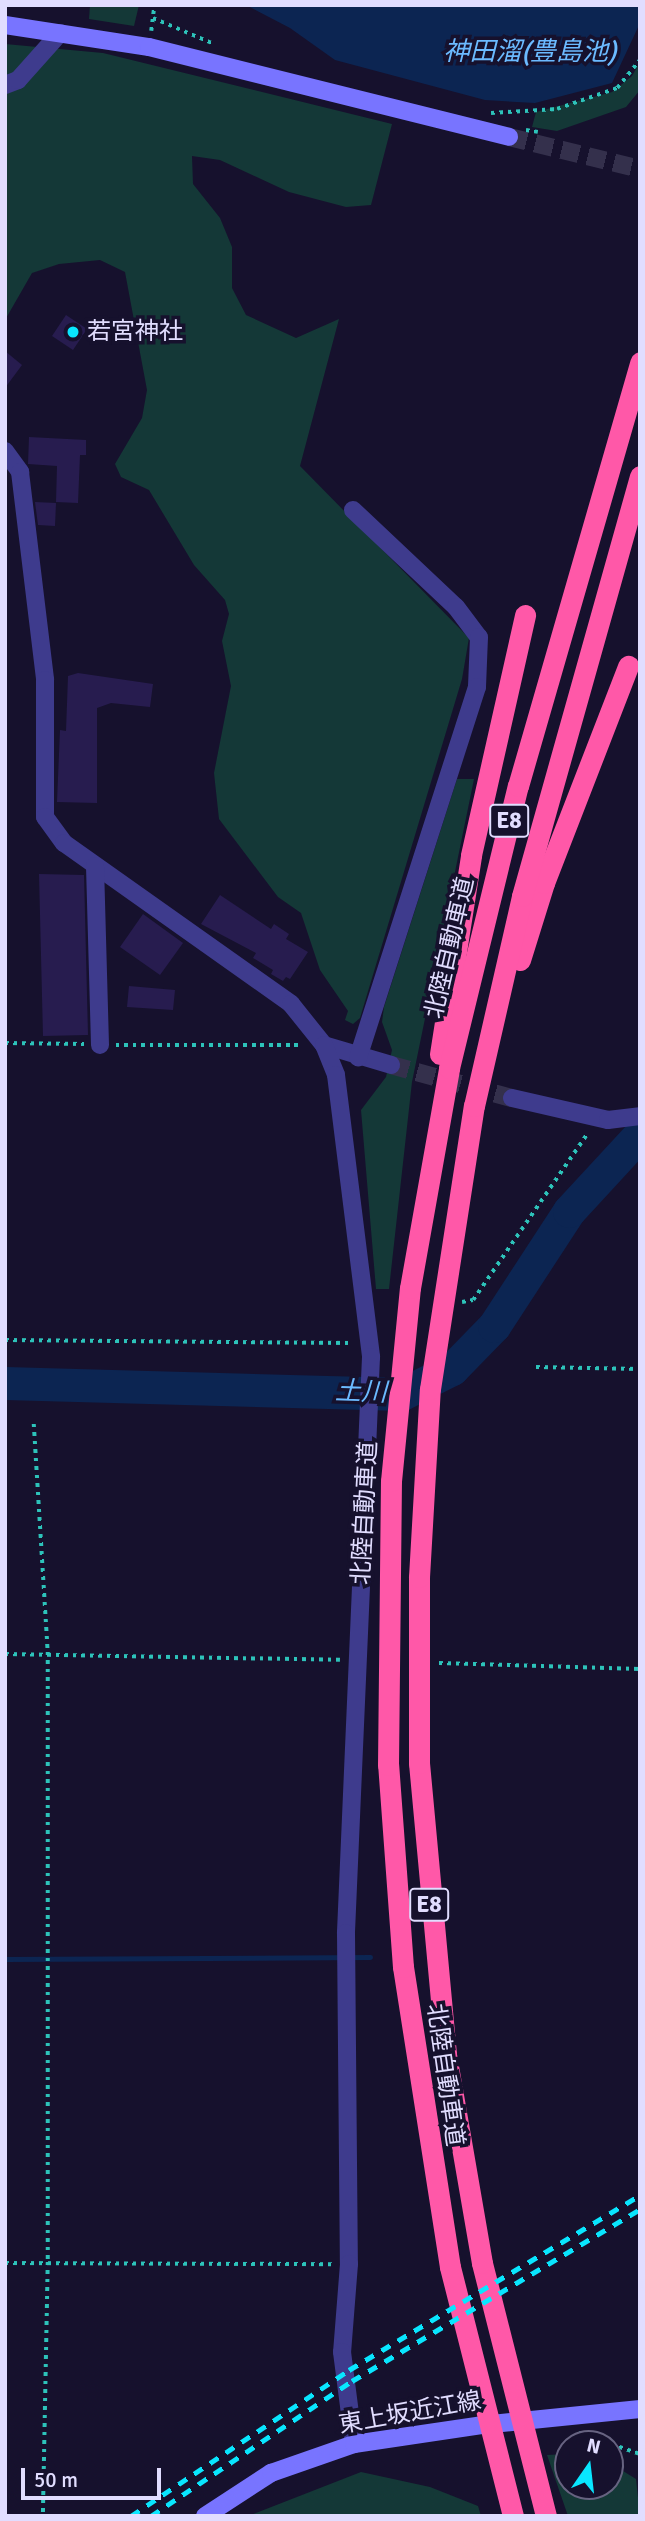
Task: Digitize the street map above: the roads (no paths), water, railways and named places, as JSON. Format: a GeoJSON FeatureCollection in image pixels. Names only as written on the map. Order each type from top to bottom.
{"type":"FeatureCollection","features":[{"type":"Feature","properties":{"kind":"highway","name":"北陸自動車道"},"geometry":{"type":"LineString","coordinates":[[513,2516],[472,2365],[441,2216],[415,2060],[394,1865],[388,1765],[387,1580],[391,1481],[410,1288],[449,1068],[489,897],[640,362]]}},
{"type":"Feature","properties":{"kind":"highway","name":"北陸自動車道"},"geometry":{"type":"LineString","coordinates":[[546,2516],[504,2364],[462,2160],[425,1860],[419,1763],[419,1577],[430,1389],[456,1206],[522,896],[640,476]]}},
{"type":"Feature","properties":{"kind":"highway"},"geometry":{"type":"LineString","coordinates":[[424,1206],[460,916],[525,615]]}},
{"type":"Feature","properties":{"kind":"highway"},"geometry":{"type":"LineString","coordinates":[[456,1206],[498,1035],[544,883],[628,666]]}},
{"type":"Feature","properties":{"kind":"main road"},"geometry":{"type":"LineString","coordinates":[[5,25],[149,47],[509,137]]}},
{"type":"Feature","properties":{"kind":"main road","name":"東上坂近江線"},"geometry":{"type":"LineString","coordinates":[[205,2516],[271,2473],[354,2444],[640,2409]]}},
{"type":"Feature","properties":{"kind":"street"},"geometry":{"type":"LineString","coordinates":[[5,85],[18,80],[60,33]]}},
{"type":"Feature","properties":{"kind":"street"},"geometry":{"type":"LineString","coordinates":[[5,451],[20,472],[45,680],[46,817],[64,844],[262,980],[291,1004],[324,1045],[336,1075],[371,1350],[346,1933],[349,2264],[343,2362],[354,2444]]}},
{"type":"Feature","properties":{"kind":"street"},"geometry":{"type":"LineString","coordinates":[[353,510],[456,607],[479,637],[477,687],[358,1057]]}},
{"type":"Feature","properties":{"kind":"street"},"geometry":{"type":"LineString","coordinates":[[95,866],[100,1045]]}},
{"type":"Feature","properties":{"kind":"street"},"geometry":{"type":"LineString","coordinates":[[324,1045],[391,1065]]}},
{"type":"Feature","properties":{"kind":"street"},"geometry":{"type":"LineString","coordinates":[[512,1098],[603,1119],[640,1116]]}},
{"type":"Feature","properties":{"kind":"water","name":"神田溜(豊島池)"},"geometry":{"type":"Polygon","coordinates":[[[246,5],[640,5],[640,23],[612,83],[535,103],[485,100],[335,60],[290,28],[246,5]]]}},
{"type":"Feature","properties":{"kind":"waterway","name":"土川"},"geometry":{"type":"LineString","coordinates":[[5,1383],[402,1394],[452,1369],[494,1326],[569,1211],[640,1134]]}},
{"type":"Feature","properties":{"kind":"waterway"},"geometry":{"type":"LineString","coordinates":[[5,1959],[370,1957]]}},
{"type":"Feature","properties":{"kind":"tunnel"},"geometry":{"type":"LineString","coordinates":[[509,137],[640,169]]}},
{"type":"Feature","properties":{"kind":"tunnel"},"geometry":{"type":"LineString","coordinates":[[391,1065],[512,1098]]}},
{"type":"Feature","properties":{"kind":"railway"},"geometry":{"type":"LineString","coordinates":[[131,2516],[349,2370],[640,2195]]}},
{"type":"Feature","properties":{"kind":"railway"},"geometry":{"type":"LineString","coordinates":[[151,2516],[352,2381],[640,2209]]}},
{"type":"Feature","properties":{"kind":"place","name":"若宮神社"},"geometry":{"type":"Point","coordinates":[73,332]}}]}
